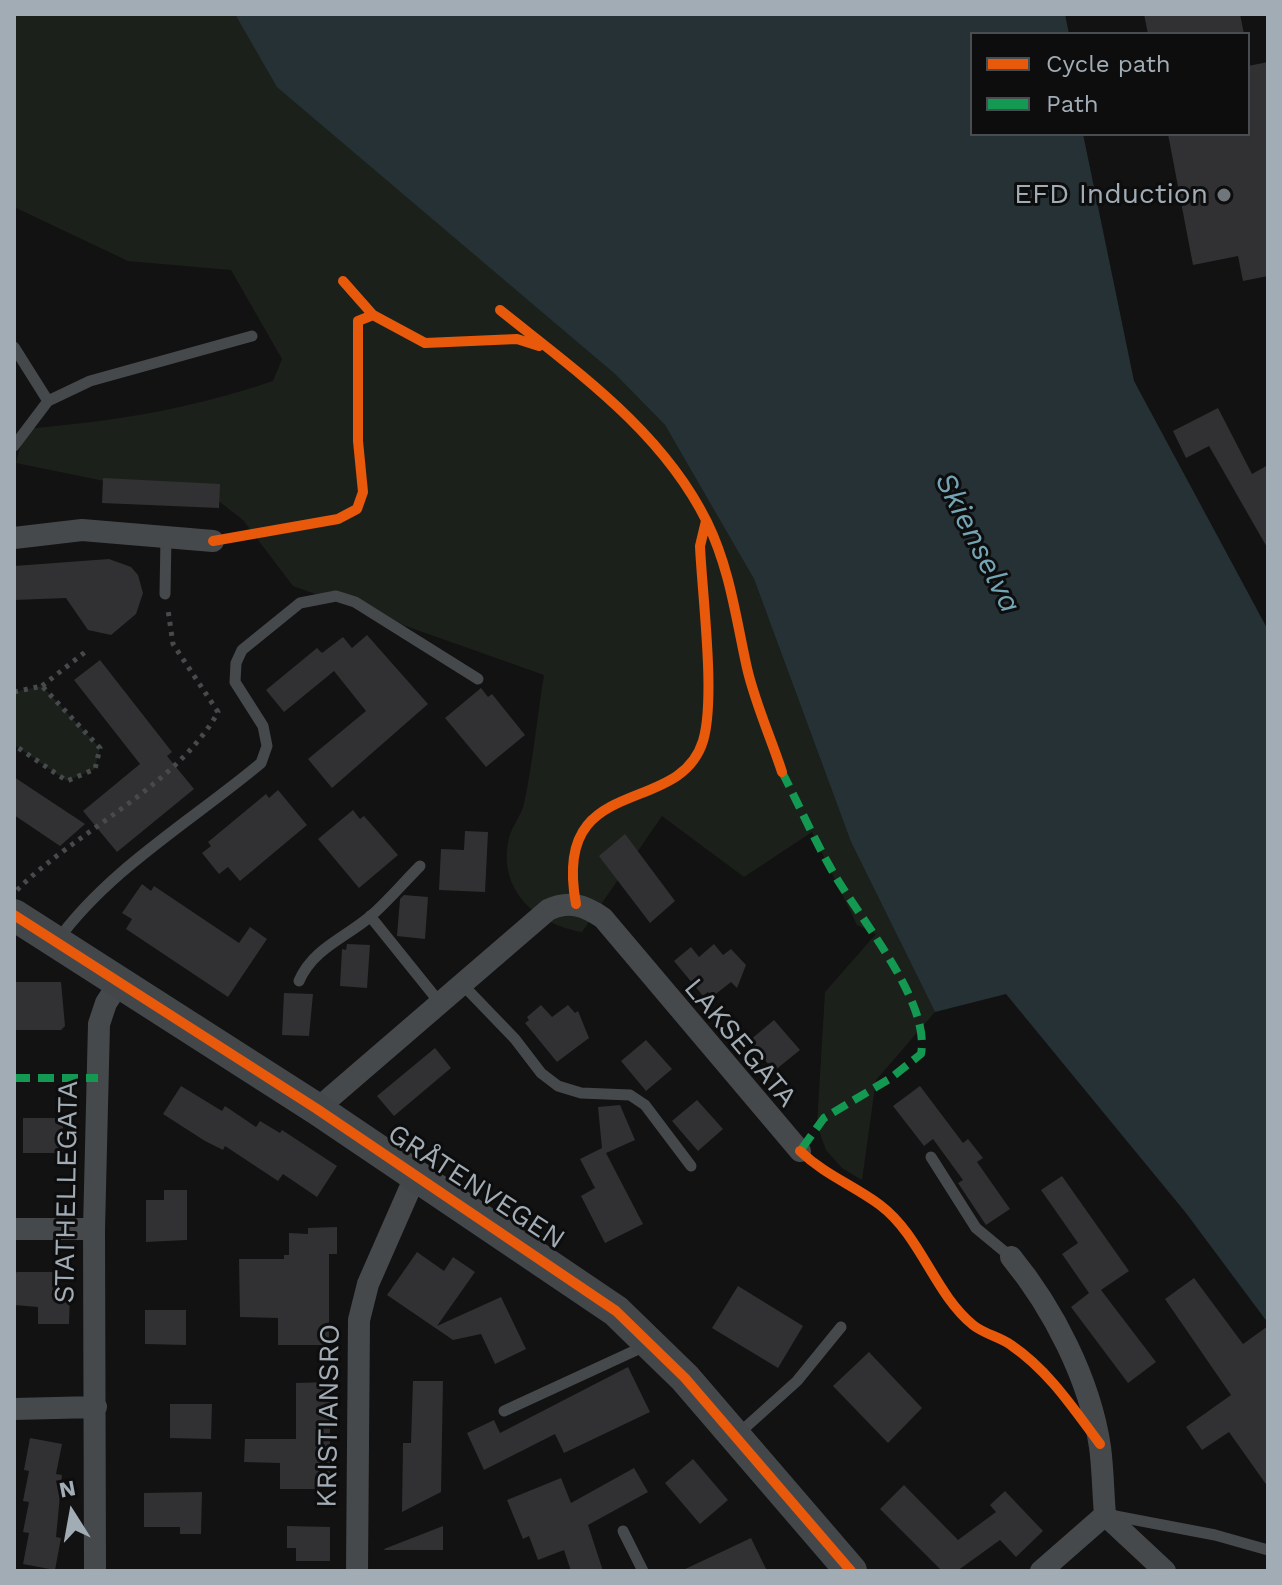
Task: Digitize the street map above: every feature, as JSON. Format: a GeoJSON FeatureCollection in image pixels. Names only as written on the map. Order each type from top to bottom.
{"type":"FeatureCollection","features":[{"type":"Feature","properties":{"kind":"street"},"geometry":{"type":"LineString","coordinates":[[14,538],[82,530],[213,541]]}},
{"type":"Feature","properties":{"kind":"street","name":"LAKSEGATA"},"geometry":{"type":"LineString","coordinates":[[317,1109],[548,910],[561,904],[590,909],[603,918],[800,1151]]}},
{"type":"Feature","properties":{"kind":"street","name":"GRÅTENVEGEN"},"geometry":{"type":"LineString","coordinates":[[14,915],[317,1109],[415,1177],[573,1279],[651,1342],[736,1435],[851,1571]]}},
{"type":"Feature","properties":{"kind":"street","name":"STATHELLEGATA"},"geometry":{"type":"LineString","coordinates":[[95,1571],[94,1229],[99,1024],[106,1003],[119,983]]}},
{"type":"Feature","properties":{"kind":"street","name":"KRISTIANSRO"},"geometry":{"type":"LineString","coordinates":[[357,1571],[359,1320],[368,1284],[415,1177]]}},
{"type":"Feature","properties":{"kind":"street"},"geometry":{"type":"LineString","coordinates":[[14,1229],[94,1229]]}},
{"type":"Feature","properties":{"kind":"street"},"geometry":{"type":"LineString","coordinates":[[1011,1257],[1032,1283],[1085,1389],[1100,1444],[1105,1515],[1165,1571]]}},
{"type":"Feature","properties":{"kind":"street"},"geometry":{"type":"LineString","coordinates":[[14,1409],[96,1407]]}},
{"type":"Feature","properties":{"kind":"street"},"geometry":{"type":"LineString","coordinates":[[1041,1571],[1105,1515]]}},
{"type":"Feature","properties":{"kind":"lane"},"geometry":{"type":"LineString","coordinates":[[14,446],[48,401],[90,381],[252,336]]}},
{"type":"Feature","properties":{"kind":"lane"},"geometry":{"type":"LineString","coordinates":[[14,347],[48,401]]}},
{"type":"Feature","properties":{"kind":"lane"},"geometry":{"type":"LineString","coordinates":[[165,594],[166,537]]}},
{"type":"Feature","properties":{"kind":"lane"},"geometry":{"type":"LineString","coordinates":[[56,941],[79,911],[104,889],[261,763],[267,746],[263,726],[239,691],[234,672],[242,650],[292,608],[310,599],[342,596],[478,679]]}},
{"type":"Feature","properties":{"kind":"lane"},"geometry":{"type":"LineString","coordinates":[[299,981],[305,967],[332,942],[370,916],[420,866]]}},
{"type":"Feature","properties":{"kind":"lane"},"geometry":{"type":"LineString","coordinates":[[370,916],[440,1003]]}},
{"type":"Feature","properties":{"kind":"lane"},"geometry":{"type":"LineString","coordinates":[[462,984],[515,1039],[541,1073],[558,1086],[581,1093],[630,1095],[645,1105],[691,1166]]}},
{"type":"Feature","properties":{"kind":"lane"},"geometry":{"type":"LineString","coordinates":[[931,1157],[976,1228],[1011,1257]]}},
{"type":"Feature","properties":{"kind":"lane"},"geometry":{"type":"LineString","coordinates":[[736,1435],[797,1381],[841,1327]]}},
{"type":"Feature","properties":{"kind":"lane"},"geometry":{"type":"LineString","coordinates":[[504,1411],[651,1342]]}},
{"type":"Feature","properties":{"kind":"lane"},"geometry":{"type":"LineString","coordinates":[[1105,1515],[1215,1535],[1268,1550]]}},
{"type":"Feature","properties":{"kind":"lane"},"geometry":{"type":"LineString","coordinates":[[623,1531],[643,1571]]}},
{"type":"Feature","properties":{"kind":"path"},"geometry":{"type":"LineString","coordinates":[[14,895],[112,817],[205,736],[218,712],[173,644],[165,594]]}},
{"type":"Feature","properties":{"kind":"path"},"geometry":{"type":"LineString","coordinates":[[14,692],[42,686],[89,649]]}},
{"type":"Feature","properties":{"kind":"path"},"geometry":{"type":"LineString","coordinates":[[14,745],[67,781],[95,769],[100,748],[42,686]]}},
{"type":"Feature","properties":{"kind":"shaded area"},"geometry":{"type":"Polygon","coordinates":[[[14,14],[235,14],[245,28],[428,214],[615,374],[665,425],[754,579],[851,842],[935,1012],[876,1080],[862,1180],[842,1168],[826,1150],[817,1125],[825,992],[876,934],[857,925],[812,832],[744,877],[662,816],[582,932],[549,921],[523,901],[514,888],[507,856],[510,834],[524,804],[544,675],[293,586],[243,520],[207,492],[124,485],[16,463],[25,429],[120,418],[211,400],[273,381],[282,359],[231,270],[128,261],[14,207],[14,14]]]}},
{"type":"Feature","properties":{"kind":"shaded area"},"geometry":{"type":"Polygon","coordinates":[[[42,686],[100,748],[95,769],[67,781],[14,745],[14,692],[42,686]]]}},
{"type":"Feature","properties":{"kind":"water","name":"Skienselva"},"geometry":{"type":"Polygon","coordinates":[[[235,14],[1065,14],[1069,32],[970,32],[970,136],[1083,136],[1134,381],[1268,630],[1268,1323],[1186,1213],[1006,994],[935,1012],[851,842],[754,579],[665,425],[615,374],[277,87],[235,14]]]}},
{"type":"Feature","properties":{"kind":"building"},"geometry":{"type":"Polygon","coordinates":[[[1144,14],[1240,14],[1244,32],[1148,32],[1144,14]]]}},
{"type":"Feature","properties":{"kind":"building","name":"EFD Induction"},"geometry":{"type":"Polygon","coordinates":[[[1268,62],[1268,276],[1243,281],[1238,256],[1193,265],[1168,136],[1250,136],[1250,66],[1268,62]]]}},
{"type":"Feature","properties":{"kind":"building"},"geometry":{"type":"Polygon","coordinates":[[[1218,408],[1252,474],[1268,465],[1268,549],[1209,446],[1186,458],[1173,431],[1218,408]]]}},
{"type":"Feature","properties":{"kind":"building"},"geometry":{"type":"Polygon","coordinates":[[[103,478],[220,484],[219,508],[102,503],[103,478]]]}},
{"type":"Feature","properties":{"kind":"building"},"geometry":{"type":"Polygon","coordinates":[[[109,559],[131,567],[138,575],[143,593],[136,614],[111,635],[88,630],[66,598],[14,600],[14,566],[109,559]]]}},
{"type":"Feature","properties":{"kind":"building"},"geometry":{"type":"Polygon","coordinates":[[[367,635],[428,704],[332,788],[308,759],[366,711],[334,671],[284,712],[266,690],[317,648],[322,653],[343,637],[352,648],[367,635]]]}},
{"type":"Feature","properties":{"kind":"building"},"geometry":{"type":"Polygon","coordinates":[[[100,660],[172,752],[167,756],[194,789],[117,852],[83,811],[140,764],[74,680],[100,660]]]}},
{"type":"Feature","properties":{"kind":"building"},"geometry":{"type":"Polygon","coordinates":[[[481,688],[488,697],[492,694],[525,735],[486,767],[445,718],[481,688]]]}},
{"type":"Feature","properties":{"kind":"building"},"geometry":{"type":"Polygon","coordinates":[[[14,777],[85,824],[60,846],[14,815],[14,777]]]}},
{"type":"Feature","properties":{"kind":"building"},"geometry":{"type":"Polygon","coordinates":[[[278,790],[307,825],[240,881],[228,867],[219,874],[202,853],[211,846],[208,842],[266,794],[269,798],[278,790]]]}},
{"type":"Feature","properties":{"kind":"building"},"geometry":{"type":"Polygon","coordinates":[[[353,810],[360,819],[364,816],[398,855],[359,888],[318,839],[353,810]]]}},
{"type":"Feature","properties":{"kind":"building"},"geometry":{"type":"Polygon","coordinates":[[[465,831],[488,832],[485,892],[439,890],[441,849],[464,850],[465,831]]]}},
{"type":"Feature","properties":{"kind":"building"},"geometry":{"type":"Polygon","coordinates":[[[625,834],[675,901],[650,923],[599,856],[625,834]]]}},
{"type":"Feature","properties":{"kind":"building"},"geometry":{"type":"Polygon","coordinates":[[[142,884],[151,891],[154,886],[239,943],[250,927],[267,939],[228,997],[126,929],[132,919],[122,913],[142,884]]]}},
{"type":"Feature","properties":{"kind":"building"},"geometry":{"type":"Polygon","coordinates":[[[404,895],[428,897],[425,939],[397,936],[400,899],[404,895]]]}},
{"type":"Feature","properties":{"kind":"building"},"geometry":{"type":"Polygon","coordinates":[[[347,944],[370,945],[367,988],[340,986],[342,949],[346,950],[347,944]]]}},
{"type":"Feature","properties":{"kind":"building"},"geometry":{"type":"Polygon","coordinates":[[[714,944],[723,955],[731,949],[746,965],[737,988],[731,982],[712,997],[708,992],[703,996],[674,961],[691,947],[699,957],[714,944]]]}},
{"type":"Feature","properties":{"kind":"building"},"geometry":{"type":"Polygon","coordinates":[[[14,982],[61,982],[65,1026],[61,1030],[14,1030],[14,982]]]}},
{"type":"Feature","properties":{"kind":"building"},"geometry":{"type":"Polygon","coordinates":[[[284,993],[313,994],[309,1036],[282,1035],[284,993]]]}},
{"type":"Feature","properties":{"kind":"building"},"geometry":{"type":"Polygon","coordinates":[[[541,1005],[552,1017],[568,1005],[575,1013],[578,1011],[589,1038],[557,1062],[525,1023],[529,1020],[527,1017],[541,1005]]]}},
{"type":"Feature","properties":{"kind":"building"},"geometry":{"type":"Polygon","coordinates":[[[774,1020],[800,1050],[774,1071],[749,1041],[774,1020]]]}},
{"type":"Feature","properties":{"kind":"building"},"geometry":{"type":"Polygon","coordinates":[[[646,1040],[672,1069],[646,1091],[621,1061],[646,1040]]]}},
{"type":"Feature","properties":{"kind":"building"},"geometry":{"type":"Polygon","coordinates":[[[435,1048],[451,1068],[394,1116],[377,1096],[435,1048]]]}},
{"type":"Feature","properties":{"kind":"building"},"geometry":{"type":"Polygon","coordinates":[[[181,1086],[222,1111],[225,1106],[256,1127],[260,1121],[280,1133],[282,1130],[337,1166],[317,1197],[283,1174],[278,1181],[225,1146],[223,1150],[205,1141],[163,1114],[181,1086]]]}},
{"type":"Feature","properties":{"kind":"building"},"geometry":{"type":"Polygon","coordinates":[[[920,1086],[963,1143],[968,1139],[983,1158],[977,1162],[1010,1209],[986,1225],[958,1183],[963,1180],[933,1139],[924,1146],[893,1106],[920,1086]]]}},
{"type":"Feature","properties":{"kind":"building"},"geometry":{"type":"Polygon","coordinates":[[[697,1100],[723,1129],[698,1151],[672,1121],[697,1100]]]}},
{"type":"Feature","properties":{"kind":"building"},"geometry":{"type":"Polygon","coordinates":[[[620,1105],[635,1140],[606,1153],[643,1224],[605,1243],[581,1196],[595,1188],[580,1159],[602,1148],[598,1107],[620,1105]]]}},
{"type":"Feature","properties":{"kind":"building"},"geometry":{"type":"Polygon","coordinates":[[[23,1118],[63,1118],[63,1153],[23,1153],[23,1118]]]}},
{"type":"Feature","properties":{"kind":"building"},"geometry":{"type":"Polygon","coordinates":[[[1062,1176],[1129,1271],[1101,1290],[1156,1362],[1128,1383],[1071,1307],[1089,1293],[1062,1254],[1078,1243],[1041,1190],[1062,1176]]]}},
{"type":"Feature","properties":{"kind":"building"},"geometry":{"type":"Polygon","coordinates":[[[164,1190],[187,1190],[187,1240],[146,1242],[146,1200],[164,1200],[164,1190]]]}},
{"type":"Feature","properties":{"kind":"building"},"geometry":{"type":"Polygon","coordinates":[[[337,1227],[337,1254],[329,1254],[329,1345],[278,1345],[278,1318],[240,1317],[239,1259],[284,1259],[284,1255],[289,1255],[289,1233],[308,1234],[308,1228],[337,1227]]]}},
{"type":"Feature","properties":{"kind":"building"},"geometry":{"type":"Polygon","coordinates":[[[417,1252],[444,1271],[453,1257],[475,1272],[437,1326],[501,1297],[526,1349],[495,1364],[481,1334],[453,1340],[387,1295],[417,1252]]]}},
{"type":"Feature","properties":{"kind":"building"},"geometry":{"type":"Polygon","coordinates":[[[55,1272],[55,1289],[70,1288],[69,1324],[38,1324],[38,1307],[14,1305],[14,1274],[55,1272]]]}},
{"type":"Feature","properties":{"kind":"building"},"geometry":{"type":"Polygon","coordinates":[[[1194,1278],[1243,1344],[1268,1326],[1268,1487],[1229,1432],[1202,1450],[1186,1427],[1231,1395],[1165,1299],[1194,1278]]]}},
{"type":"Feature","properties":{"kind":"building"},"geometry":{"type":"Polygon","coordinates":[[[738,1286],[803,1326],[778,1368],[712,1328],[738,1286]]]}},
{"type":"Feature","properties":{"kind":"building"},"geometry":{"type":"Polygon","coordinates":[[[145,1310],[186,1310],[186,1345],[145,1344],[145,1310]]]}},
{"type":"Feature","properties":{"kind":"building"},"geometry":{"type":"Polygon","coordinates":[[[869,1352],[922,1408],[888,1443],[833,1386],[869,1352]]]}},
{"type":"Feature","properties":{"kind":"building"},"geometry":{"type":"Polygon","coordinates":[[[628,1367],[650,1412],[564,1453],[555,1434],[484,1470],[467,1433],[494,1420],[500,1433],[628,1367]]]}},
{"type":"Feature","properties":{"kind":"building"},"geometry":{"type":"Polygon","coordinates":[[[413,1381],[443,1381],[441,1492],[402,1512],[403,1443],[411,1443],[413,1381]]]}},
{"type":"Feature","properties":{"kind":"building"},"geometry":{"type":"Polygon","coordinates":[[[330,1382],[330,1489],[280,1489],[280,1463],[244,1462],[245,1439],[296,1439],[296,1383],[330,1382]]]}},
{"type":"Feature","properties":{"kind":"building"},"geometry":{"type":"Polygon","coordinates":[[[170,1404],[212,1404],[211,1439],[170,1438],[170,1404]]]}},
{"type":"Feature","properties":{"kind":"building"},"geometry":{"type":"Polygon","coordinates":[[[30,1438],[62,1444],[56,1474],[62,1475],[56,1537],[61,1538],[55,1570],[23,1564],[29,1533],[23,1532],[29,1502],[23,1501],[29,1471],[24,1470],[30,1438]]]}},
{"type":"Feature","properties":{"kind":"building"},"geometry":{"type":"Polygon","coordinates":[[[693,1459],[728,1500],[700,1524],[665,1483],[693,1459]]]}},
{"type":"Feature","properties":{"kind":"building"},"geometry":{"type":"Polygon","coordinates":[[[634,1468],[648,1492],[588,1525],[603,1571],[571,1571],[564,1550],[538,1560],[529,1536],[523,1539],[507,1500],[561,1478],[571,1503],[634,1468]]]}},
{"type":"Feature","properties":{"kind":"building"},"geometry":{"type":"Polygon","coordinates":[[[904,1485],[958,1540],[996,1512],[990,1505],[1005,1491],[1043,1531],[1016,1557],[1000,1540],[957,1571],[942,1571],[880,1509],[904,1485]]]}},
{"type":"Feature","properties":{"kind":"building"},"geometry":{"type":"Polygon","coordinates":[[[202,1492],[201,1534],[180,1534],[180,1527],[144,1527],[144,1493],[202,1492]]]}},
{"type":"Feature","properties":{"kind":"building"},"geometry":{"type":"Polygon","coordinates":[[[287,1526],[330,1527],[330,1561],[296,1561],[296,1548],[287,1548],[287,1526]]]}},
{"type":"Feature","properties":{"kind":"building"},"geometry":{"type":"Polygon","coordinates":[[[443,1526],[443,1550],[384,1549],[443,1526]]]}},
{"type":"Feature","properties":{"kind":"building"},"geometry":{"type":"Polygon","coordinates":[[[751,1538],[767,1571],[681,1571],[751,1538]]]}},
{"type":"Feature","properties":{"kind":"marked path"},"geometry":{"type":"LineString","coordinates":[[782,772],[829,865],[903,983],[921,1032],[921,1054],[891,1078],[824,1118],[800,1151]]}},
{"type":"Feature","properties":{"kind":"marked path"},"geometry":{"type":"LineString","coordinates":[[14,1078],[98,1078]]}},
{"type":"Feature","properties":{"kind":"cycle path"},"geometry":{"type":"LineString","coordinates":[[343,281],[373,315],[425,343],[517,339],[539,346]]}},
{"type":"Feature","properties":{"kind":"cycle path"},"geometry":{"type":"LineString","coordinates":[[500,310],[616,405],[642,431],[688,489],[707,522],[721,558],[732,594],[750,681],[782,772]]}},
{"type":"Feature","properties":{"kind":"cycle path"},"geometry":{"type":"LineString","coordinates":[[213,541],[338,519],[357,509],[363,492],[358,441],[358,321],[373,315]]}},
{"type":"Feature","properties":{"kind":"cycle path"},"geometry":{"type":"LineString","coordinates":[[576,904],[573,862],[582,833],[599,814],[670,781],[690,765],[703,741],[707,722],[708,673],[700,546],[706,521]]}},
{"type":"Feature","properties":{"kind":"cycle path"},"geometry":{"type":"LineString","coordinates":[[14,915],[317,1109],[616,1311],[685,1378],[851,1571]]}},
{"type":"Feature","properties":{"kind":"cycle path"},"geometry":{"type":"LineString","coordinates":[[800,1151],[819,1167],[880,1205],[894,1218],[959,1312],[977,1328],[1007,1342],[1037,1366],[1100,1444]]}},
{"type":"Feature","properties":{"kind":"place","name":"EFD Induction"},"geometry":{"type":"Point","coordinates":[1224,195]}}]}
